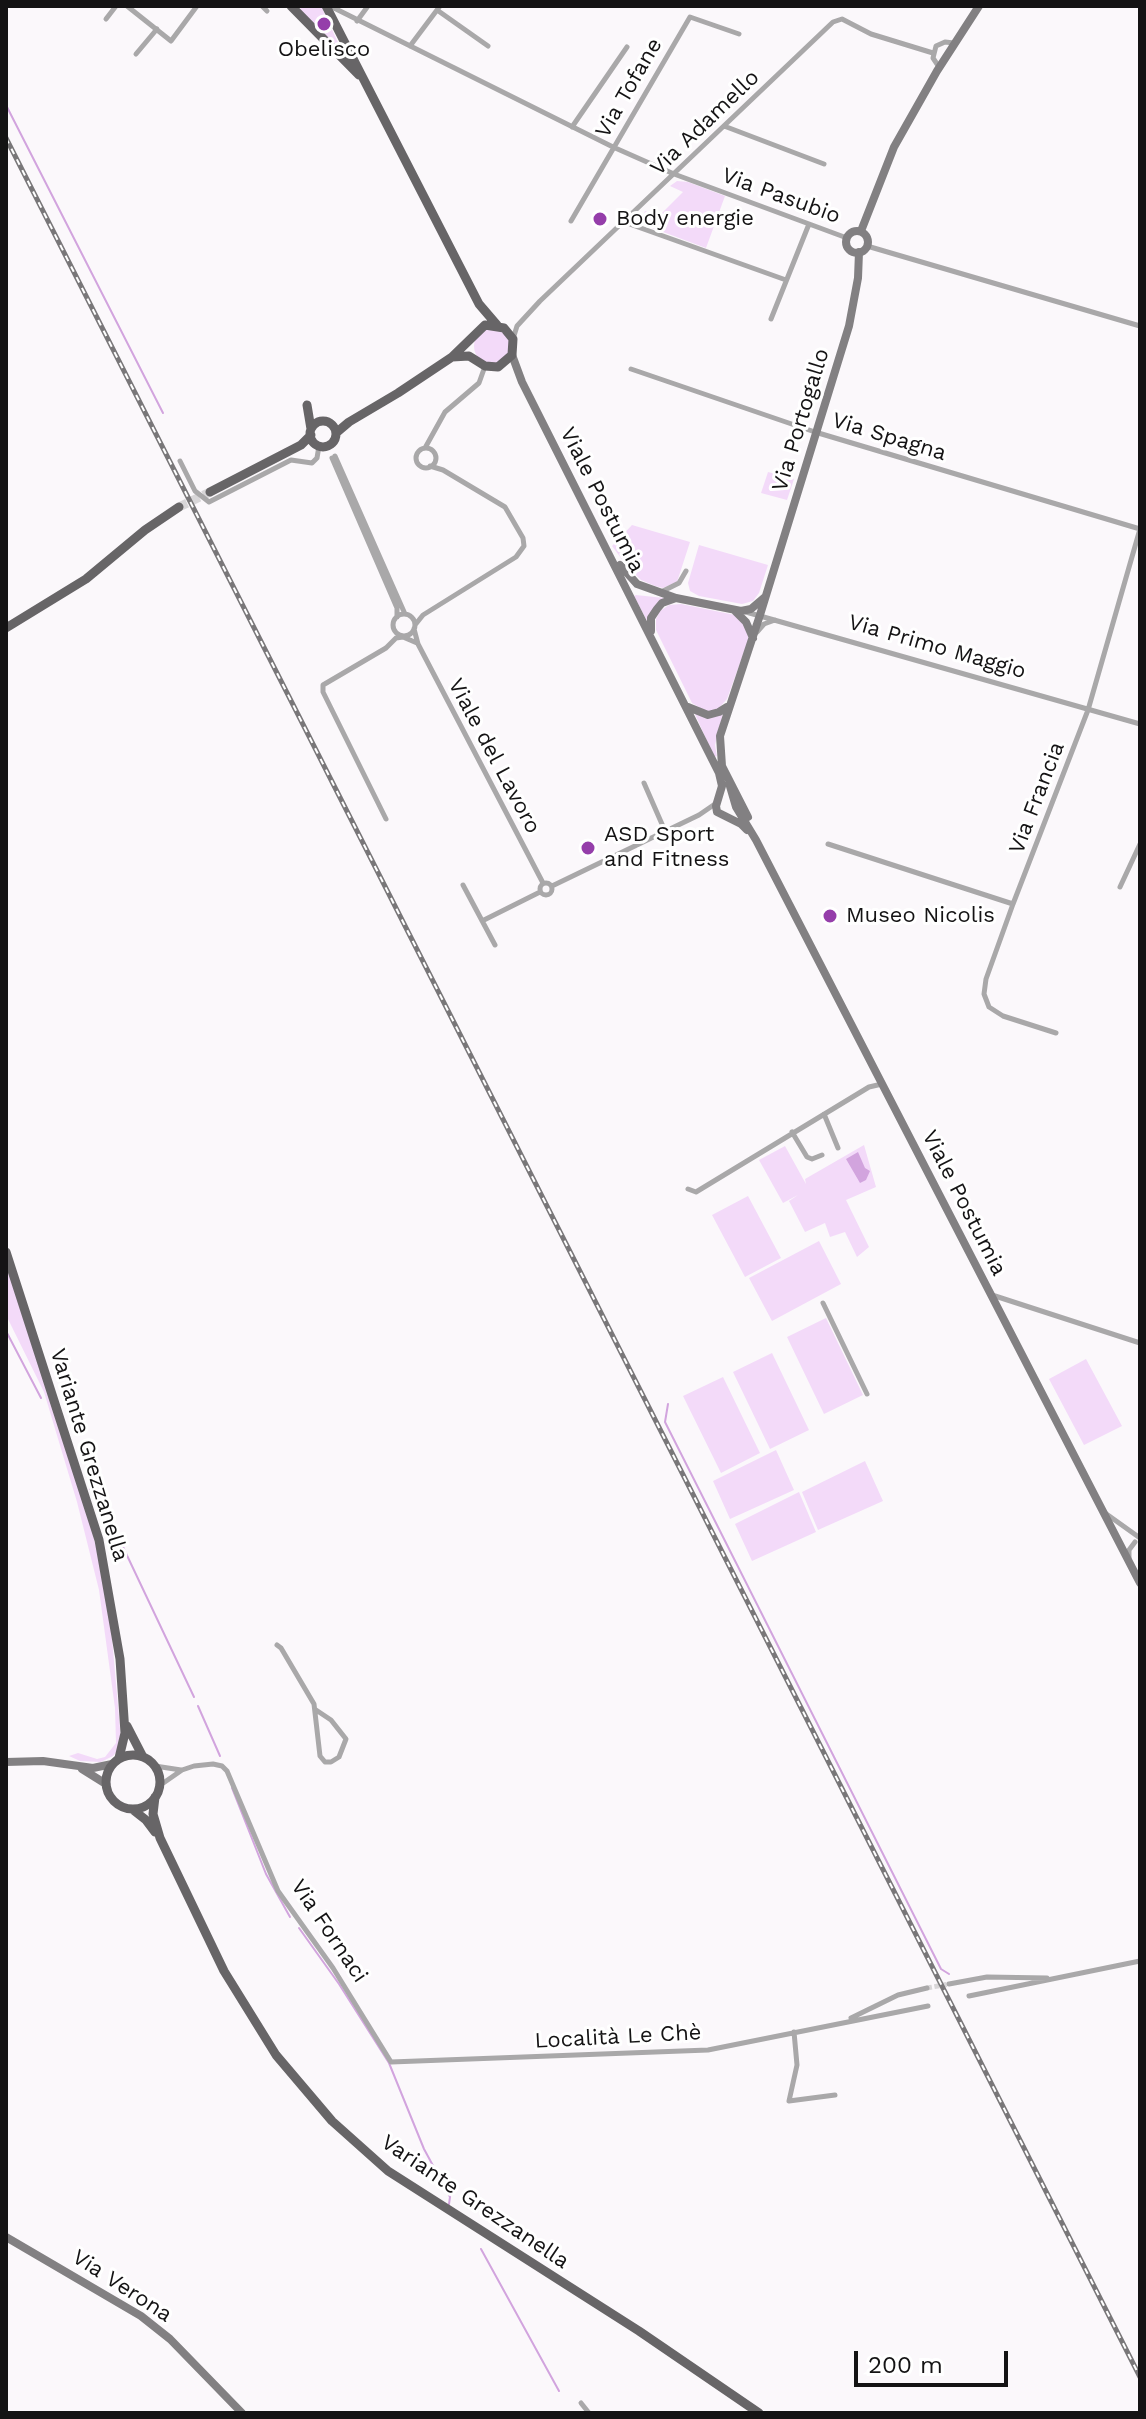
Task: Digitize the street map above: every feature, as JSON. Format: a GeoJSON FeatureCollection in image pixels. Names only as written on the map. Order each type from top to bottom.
{"type":"FeatureCollection","features":[{"type":"Feature","properties":{"kind":"main road"},"geometry":{"type":"LineString","coordinates":[[291,6],[366,83]]}},
{"type":"Feature","properties":{"kind":"main road"},"geometry":{"type":"LineString","coordinates":[[328,6],[336,15],[344,48],[333,49]]}},
{"type":"Feature","properties":{"kind":"main road"},"geometry":{"type":"LineString","coordinates":[[861,231],[894,147],[939,67],[979,6]]}},
{"type":"Feature","properties":{"kind":"main road"},"geometry":{"type":"LineString","coordinates":[[342,36],[479,304],[513,339],[512,355],[498,367]]}},
{"type":"Feature","properties":{"kind":"main road"},"geometry":{"type":"LineString","coordinates":[[861,231],[868,239],[863,249],[850,250],[847,238],[851,232],[861,231]]}},
{"type":"Feature","properties":{"kind":"main road","name":"Via Portogallo"},"geometry":{"type":"LineString","coordinates":[[753,639],[849,326],[863,249]]}},
{"type":"Feature","properties":{"kind":"main road"},"geometry":{"type":"LineString","coordinates":[[452,357],[471,341],[479,329],[479,304]]}},
{"type":"Feature","properties":{"kind":"main road"},"geometry":{"type":"LineString","coordinates":[[479,329],[498,325]]}},
{"type":"Feature","properties":{"kind":"main road"},"geometry":{"type":"LineString","coordinates":[[471,341],[479,362]]}},
{"type":"Feature","properties":{"kind":"main road"},"geometry":{"type":"LineString","coordinates":[[210,492],[349,422],[452,357],[463,354],[498,367],[522,382]]}},
{"type":"Feature","properties":{"kind":"main road","name":"Viale Postumia"},"geometry":{"type":"LineString","coordinates":[[512,355],[522,382],[719,773],[722,786],[718,801],[723,815],[741,824],[756,840]]}},
{"type":"Feature","properties":{"kind":"main road"},"geometry":{"type":"LineString","coordinates":[[307,405],[331,430],[334,457],[316,440],[307,405]]}},
{"type":"Feature","properties":{"kind":"main road"},"geometry":{"type":"LineString","coordinates":[[316,440],[314,425],[331,430]]}},
{"type":"Feature","properties":{"kind":"main road"},"geometry":{"type":"LineString","coordinates":[[6,628],[86,579],[145,530],[179,507]]}},
{"type":"Feature","properties":{"kind":"main road"},"geometry":{"type":"LineString","coordinates":[[606,547],[630,578],[656,592],[676,598]]}},
{"type":"Feature","properties":{"kind":"main road"},"geometry":{"type":"LineString","coordinates":[[737,611],[751,609],[766,597]]}},
{"type":"Feature","properties":{"kind":"main road"},"geometry":{"type":"LineString","coordinates":[[651,634],[651,618],[657,609],[662,603],[676,598]]}},
{"type":"Feature","properties":{"kind":"main road","name":"Via Primo Maggio"},"geometry":{"type":"LineString","coordinates":[[676,598],[737,611]]}},
{"type":"Feature","properties":{"kind":"main road"},"geometry":{"type":"LineString","coordinates":[[729,783],[719,749],[723,722],[753,639],[737,611]]}},
{"type":"Feature","properties":{"kind":"main road"},"geometry":{"type":"LineString","coordinates":[[685,704],[697,713],[708,715],[723,711],[730,704]]}},
{"type":"Feature","properties":{"kind":"main road","name":"Viale Postumia"},"geometry":{"type":"LineString","coordinates":[[729,783],[734,803],[756,840],[1140,1583]]}},
{"type":"Feature","properties":{"kind":"main road","name":"Viale Postumia"},"geometry":{"type":"LineString","coordinates":[[729,783],[754,828],[756,840]]}},
{"type":"Feature","properties":{"kind":"main road"},"geometry":{"type":"LineString","coordinates":[[718,801],[724,797],[734,803],[734,812],[723,815]]}},
{"type":"Feature","properties":{"kind":"main road","name":"Variante Grezzanella"},"geometry":{"type":"LineString","coordinates":[[6,1252],[99,1540],[120,1659],[125,1719],[125,1733],[116,1761],[106,1775],[106,1784],[112,1800],[146,1820],[160,1838]]}},
{"type":"Feature","properties":{"kind":"main road","name":"Variante Grezzanella"},"geometry":{"type":"LineString","coordinates":[[125,1719],[143,1757],[155,1766]]}},
{"type":"Feature","properties":{"kind":"main road"},"geometry":{"type":"LineString","coordinates":[[6,1762],[43,1761],[93,1768],[129,1755],[143,1757]]}},
{"type":"Feature","properties":{"kind":"main road"},"geometry":{"type":"LineString","coordinates":[[78,1766],[106,1784]]}},
{"type":"Feature","properties":{"kind":"main road"},"geometry":{"type":"LineString","coordinates":[[155,1766],[159,1786]]}},
{"type":"Feature","properties":{"kind":"main road","name":"Variante Grezzanella"},"geometry":{"type":"LineString","coordinates":[[159,1786],[153,1814],[160,1838],[224,1971],[276,2055],[332,2121],[388,2171],[639,2331],[759,2413]]}},
{"type":"Feature","properties":{"kind":"main road"},"geometry":{"type":"LineString","coordinates":[[131,1809],[146,1805],[155,1797]]}},
{"type":"Feature","properties":{"kind":"main road","name":"Via Verona"},"geometry":{"type":"LineString","coordinates":[[6,2237],[141,2316],[170,2339],[242,2413]]}},
{"type":"Feature","properties":{"kind":"street"},"geometry":{"type":"LineString","coordinates":[[106,19],[116,6]]}},
{"type":"Feature","properties":{"kind":"street"},"geometry":{"type":"LineString","coordinates":[[127,6],[171,41],[197,6]]}},
{"type":"Feature","properties":{"kind":"street"},"geometry":{"type":"LineString","coordinates":[[357,21],[368,6]]}},
{"type":"Feature","properties":{"kind":"street"},"geometry":{"type":"LineString","coordinates":[[410,46],[439,8],[488,46]]}},
{"type":"Feature","properties":{"kind":"street","name":"Via Pasubio"},"geometry":{"type":"LineString","coordinates":[[336,15],[357,21],[674,174],[847,238]]}},
{"type":"Feature","properties":{"kind":"street","name":"Via Tofane"},"geometry":{"type":"LineString","coordinates":[[571,221],[690,17],[739,34]]}},
{"type":"Feature","properties":{"kind":"street","name":"Via Adamello"},"geometry":{"type":"LineString","coordinates":[[513,339],[521,321],[833,22],[842,19],[871,34],[933,53]]}},
{"type":"Feature","properties":{"kind":"street"},"geometry":{"type":"LineString","coordinates":[[136,54],[157,29]]}},
{"type":"Feature","properties":{"kind":"street"},"geometry":{"type":"LineString","coordinates":[[939,67],[933,58],[936,46],[942,42],[955,43]]}},
{"type":"Feature","properties":{"kind":"street"},"geometry":{"type":"LineString","coordinates":[[572,127],[627,47]]}},
{"type":"Feature","properties":{"kind":"street"},"geometry":{"type":"LineString","coordinates":[[724,126],[824,164]]}},
{"type":"Feature","properties":{"kind":"street"},"geometry":{"type":"LineString","coordinates":[[624,222],[786,280]]}},
{"type":"Feature","properties":{"kind":"street"},"geometry":{"type":"LineString","coordinates":[[771,319],[809,224]]}},
{"type":"Feature","properties":{"kind":"street"},"geometry":{"type":"LineString","coordinates":[[863,249],[1140,326]]}},
{"type":"Feature","properties":{"kind":"street"},"geometry":{"type":"LineString","coordinates":[[498,325],[509,326],[521,321]]}},
{"type":"Feature","properties":{"kind":"street"},"geometry":{"type":"LineString","coordinates":[[428,448],[445,412],[479,383],[484,369],[479,362]]}},
{"type":"Feature","properties":{"kind":"street","name":"Via Spagna"},"geometry":{"type":"LineString","coordinates":[[631,369],[815,432],[1140,529]]}},
{"type":"Feature","properties":{"kind":"street"},"geometry":{"type":"LineString","coordinates":[[180,461],[195,491],[209,502],[291,460],[312,463],[317,458],[316,440]]}},
{"type":"Feature","properties":{"kind":"street"},"geometry":{"type":"LineString","coordinates":[[428,448],[443,470]]}},
{"type":"Feature","properties":{"kind":"street"},"geometry":{"type":"LineString","coordinates":[[386,819],[323,692],[323,685],[410,635],[423,615],[516,557],[524,546],[509,510],[443,470],[422,467],[416,459],[419,450],[428,448]]}},
{"type":"Feature","properties":{"kind":"street"},"geometry":{"type":"LineString","coordinates":[[334,457],[415,627]]}},
{"type":"Feature","properties":{"kind":"street"},"geometry":{"type":"LineString","coordinates":[[334,457],[397,608],[391,644]]}},
{"type":"Feature","properties":{"kind":"street"},"geometry":{"type":"LineString","coordinates":[[430,466],[436,459]]}},
{"type":"Feature","properties":{"kind":"street","name":"Via Francia"},"geometry":{"type":"LineString","coordinates":[[1056,1033],[1003,1016],[989,1007],[984,994],[986,979],[1088,710],[1140,529]]}},
{"type":"Feature","properties":{"kind":"street"},"geometry":{"type":"LineString","coordinates":[[656,592],[673,588],[686,571]]}},
{"type":"Feature","properties":{"kind":"street"},"geometry":{"type":"LineString","coordinates":[[753,639],[761,627],[776,619],[767,611],[766,597]]}},
{"type":"Feature","properties":{"kind":"street","name":"Via Primo Maggio"},"geometry":{"type":"LineString","coordinates":[[737,611],[776,619],[1140,724]]}},
{"type":"Feature","properties":{"kind":"street"},"geometry":{"type":"LineString","coordinates":[[397,617],[423,615]]}},
{"type":"Feature","properties":{"kind":"street","name":"Viale del Lavoro"},"geometry":{"type":"LineString","coordinates":[[415,627],[418,644],[543,883]]}},
{"type":"Feature","properties":{"kind":"street"},"geometry":{"type":"LineString","coordinates":[[394,631],[418,644]]}},
{"type":"Feature","properties":{"kind":"street"},"geometry":{"type":"LineString","coordinates":[[644,783],[665,831]]}},
{"type":"Feature","properties":{"kind":"street"},"geometry":{"type":"LineString","coordinates":[[540,892],[548,895],[552,886],[699,815],[718,801]]}},
{"type":"Feature","properties":{"kind":"street"},"geometry":{"type":"LineString","coordinates":[[699,815],[723,815]]}},
{"type":"Feature","properties":{"kind":"street"},"geometry":{"type":"LineString","coordinates":[[828,844],[1013,904]]}},
{"type":"Feature","properties":{"kind":"street"},"geometry":{"type":"LineString","coordinates":[[1120,887],[1140,844]]}},
{"type":"Feature","properties":{"kind":"street"},"geometry":{"type":"LineString","coordinates":[[482,921],[540,892],[543,883],[552,886]]}},
{"type":"Feature","properties":{"kind":"street"},"geometry":{"type":"LineString","coordinates":[[463,885],[495,945]]}},
{"type":"Feature","properties":{"kind":"street"},"geometry":{"type":"LineString","coordinates":[[688,1189],[696,1192],[869,1087],[883,1084]]}},
{"type":"Feature","properties":{"kind":"street"},"geometry":{"type":"LineString","coordinates":[[824,1114],[838,1148]]}},
{"type":"Feature","properties":{"kind":"street"},"geometry":{"type":"LineString","coordinates":[[792,1132],[807,1157],[812,1159],[822,1155]]}},
{"type":"Feature","properties":{"kind":"street"},"geometry":{"type":"LineString","coordinates":[[992,1295],[1140,1343]]}},
{"type":"Feature","properties":{"kind":"street"},"geometry":{"type":"LineString","coordinates":[[823,1303],[867,1394]]}},
{"type":"Feature","properties":{"kind":"street"},"geometry":{"type":"LineString","coordinates":[[1103,1510],[1138,1540]]}},
{"type":"Feature","properties":{"kind":"street"},"geometry":{"type":"LineString","coordinates":[[1118,1538],[1123,1532],[1129,1532]]}},
{"type":"Feature","properties":{"kind":"street"},"geometry":{"type":"LineString","coordinates":[[1118,1538],[1138,1540]]}},
{"type":"Feature","properties":{"kind":"street"},"geometry":{"type":"LineString","coordinates":[[1130,1563],[1129,1550],[1138,1540]]}},
{"type":"Feature","properties":{"kind":"street"},"geometry":{"type":"LineString","coordinates":[[277,1645],[316,1710],[331,1720],[346,1739],[339,1757],[331,1762],[325,1762],[320,1756],[316,1710]]}},
{"type":"Feature","properties":{"kind":"street","name":"Via Fornaci"},"geometry":{"type":"LineString","coordinates":[[155,1766],[182,1770],[213,1764],[227,1771],[278,1891],[333,1968],[391,2062]]}},
{"type":"Feature","properties":{"kind":"street","name":"Via Fornaci"},"geometry":{"type":"LineString","coordinates":[[159,1786],[182,1770]]}},
{"type":"Feature","properties":{"kind":"street"},"geometry":{"type":"LineString","coordinates":[[969,1996],[1140,1961]]}},
{"type":"Feature","properties":{"kind":"street"},"geometry":{"type":"LineString","coordinates":[[949,1984],[987,1977],[1068,1976]]}},
{"type":"Feature","properties":{"kind":"street","name":"Località Le Chè"},"geometry":{"type":"LineString","coordinates":[[844,2022],[898,1995],[927,1988]]}},
{"type":"Feature","properties":{"kind":"street","name":"Località Le Chè"},"geometry":{"type":"LineString","coordinates":[[391,2062],[708,2050],[928,2006]]}},
{"type":"Feature","properties":{"kind":"street"},"geometry":{"type":"LineString","coordinates":[[794,2032],[797,2065],[789,2101],[835,2095]]}},
{"type":"Feature","properties":{"kind":"street"},"geometry":{"type":"LineString","coordinates":[[581,2403],[589,2413]]}},
{"type":"Feature","properties":{"kind":"shaded area"},"geometry":{"type":"Polygon","coordinates":[[[301,6],[321,6],[340,47],[300,10],[301,6]]]}},
{"type":"Feature","properties":{"kind":"shaded area"},"geometry":{"type":"Polygon","coordinates":[[[677,181],[725,196],[706,248],[641,222],[645,211],[659,216],[683,192],[670,186],[677,181]]]}},
{"type":"Feature","properties":{"kind":"shaded area"},"geometry":{"type":"Polygon","coordinates":[[[492,328],[504,334],[510,346],[504,358],[492,364],[480,358],[474,346],[480,334],[492,328]]]}},
{"type":"Feature","properties":{"kind":"shaded area"},"geometry":{"type":"Polygon","coordinates":[[[768,472],[794,479],[787,500],[761,493],[768,472]]]}},
{"type":"Feature","properties":{"kind":"shaded area"},"geometry":{"type":"Polygon","coordinates":[[[632,525],[690,542],[677,582],[663,588],[655,586],[641,580],[627,566],[612,546],[632,525]]]}},
{"type":"Feature","properties":{"kind":"shaded area"},"geometry":{"type":"Polygon","coordinates":[[[699,545],[768,565],[759,593],[753,601],[742,604],[699,596],[690,591],[688,583],[699,545]]]}},
{"type":"Feature","properties":{"kind":"shaded area"},"geometry":{"type":"Polygon","coordinates":[[[634,596],[664,598],[648,623],[634,596]]]}},
{"type":"Feature","properties":{"kind":"shaded area"},"geometry":{"type":"Polygon","coordinates":[[[681,604],[735,615],[748,630],[748,641],[727,699],[718,709],[707,712],[692,703],[656,630],[660,611],[669,605],[681,604]]]}},
{"type":"Feature","properties":{"kind":"shaded area"},"geometry":{"type":"Polygon","coordinates":[[[723,713],[715,745],[717,756],[714,757],[695,714],[723,713]]]}},
{"type":"Feature","properties":{"kind":"shaded area"},"geometry":{"type":"Polygon","coordinates":[[[864,1145],[876,1187],[846,1200],[869,1247],[857,1257],[845,1232],[830,1237],[825,1223],[805,1232],[789,1201],[798,1195],[783,1203],[759,1160],[785,1146],[806,1184],[805,1179],[864,1145]]]}},
{"type":"Feature","properties":{"kind":"shaded area"},"geometry":{"type":"Polygon","coordinates":[[[858,1152],[865,1168],[870,1171],[866,1180],[860,1183],[846,1159],[858,1152]]]}},
{"type":"Feature","properties":{"kind":"shaded area"},"geometry":{"type":"Polygon","coordinates":[[[748,1196],[781,1258],[745,1277],[712,1215],[748,1196]]]}},
{"type":"Feature","properties":{"kind":"shaded area"},"geometry":{"type":"Polygon","coordinates":[[[819,1241],[841,1284],[772,1321],[749,1278],[819,1241]]]}},
{"type":"Feature","properties":{"kind":"shaded area"},"geometry":{"type":"Polygon","coordinates":[[[6,1263],[87,1511],[101,1567],[111,1627],[121,1740],[113,1756],[101,1762],[80,1761],[69,1756],[78,1753],[97,1759],[105,1757],[116,1743],[115,1708],[99,1590],[44,1392],[6,1315],[6,1263]]]}},
{"type":"Feature","properties":{"kind":"shaded area"},"geometry":{"type":"Polygon","coordinates":[[[826,1318],[863,1395],[824,1414],[787,1337],[826,1318]]]}},
{"type":"Feature","properties":{"kind":"shaded area"},"geometry":{"type":"Polygon","coordinates":[[[772,1353],[809,1430],[770,1449],[733,1372],[772,1353]]]}},
{"type":"Feature","properties":{"kind":"shaded area"},"geometry":{"type":"Polygon","coordinates":[[[1086,1359],[1122,1426],[1084,1445],[1049,1379],[1086,1359]]]}},
{"type":"Feature","properties":{"kind":"shaded area"},"geometry":{"type":"Polygon","coordinates":[[[723,1377],[760,1453],[721,1473],[683,1396],[723,1377]]]}},
{"type":"Feature","properties":{"kind":"shaded area"},"geometry":{"type":"Polygon","coordinates":[[[776,1450],[794,1490],[730,1519],[713,1481],[776,1450]]]}},
{"type":"Feature","properties":{"kind":"shaded area"},"geometry":{"type":"Polygon","coordinates":[[[865,1461],[883,1501],[818,1530],[802,1492],[865,1461]]]}},
{"type":"Feature","properties":{"kind":"shaded area"},"geometry":{"type":"Polygon","coordinates":[[[799,1492],[816,1532],[752,1561],[735,1524],[799,1492]]]}},
{"type":"Feature","properties":{"kind":"waterway"},"geometry":{"type":"LineString","coordinates":[[6,105],[163,413]]}},
{"type":"Feature","properties":{"kind":"waterway"},"geometry":{"type":"LineString","coordinates":[[6,1331],[41,1398]]}},
{"type":"Feature","properties":{"kind":"waterway"},"geometry":{"type":"LineString","coordinates":[[668,1404],[665,1422],[941,1969],[949,1974]]}},
{"type":"Feature","properties":{"kind":"waterway"},"geometry":{"type":"LineString","coordinates":[[90,1489],[94,1488],[97,1492],[194,1697]]}},
{"type":"Feature","properties":{"kind":"waterway"},"geometry":{"type":"LineString","coordinates":[[198,1706],[220,1756]]}},
{"type":"Feature","properties":{"kind":"waterway"},"geometry":{"type":"LineString","coordinates":[[232,1788],[266,1874],[290,1917]]}},
{"type":"Feature","properties":{"kind":"waterway"},"geometry":{"type":"LineString","coordinates":[[299,1928],[389,2063],[424,2149],[450,2197],[449,2204]]}},
{"type":"Feature","properties":{"kind":"waterway"},"geometry":{"type":"LineString","coordinates":[[481,2249],[559,2391]]}},
{"type":"Feature","properties":{"kind":"tunnel"},"geometry":{"type":"LineString","coordinates":[[179,507],[210,492]]}},
{"type":"Feature","properties":{"kind":"tunnel"},"geometry":{"type":"LineString","coordinates":[[927,1988],[949,1984]]}},
{"type":"Feature","properties":{"kind":"railway"},"geometry":{"type":"LineString","coordinates":[[6,138],[1140,2377]]}},
{"type":"Feature","properties":{"kind":"place","name":"Obelisco"},"geometry":{"type":"Point","coordinates":[324,24]}},
{"type":"Feature","properties":{"kind":"place","name":"Body energie"},"geometry":{"type":"Point","coordinates":[600,219]}},
{"type":"Feature","properties":{"kind":"place","name":"ASD Sport and Fitness"},"geometry":{"type":"Point","coordinates":[588,848]}},
{"type":"Feature","properties":{"kind":"place","name":"Museo Nicolis"},"geometry":{"type":"Point","coordinates":[830,916]}}]}
